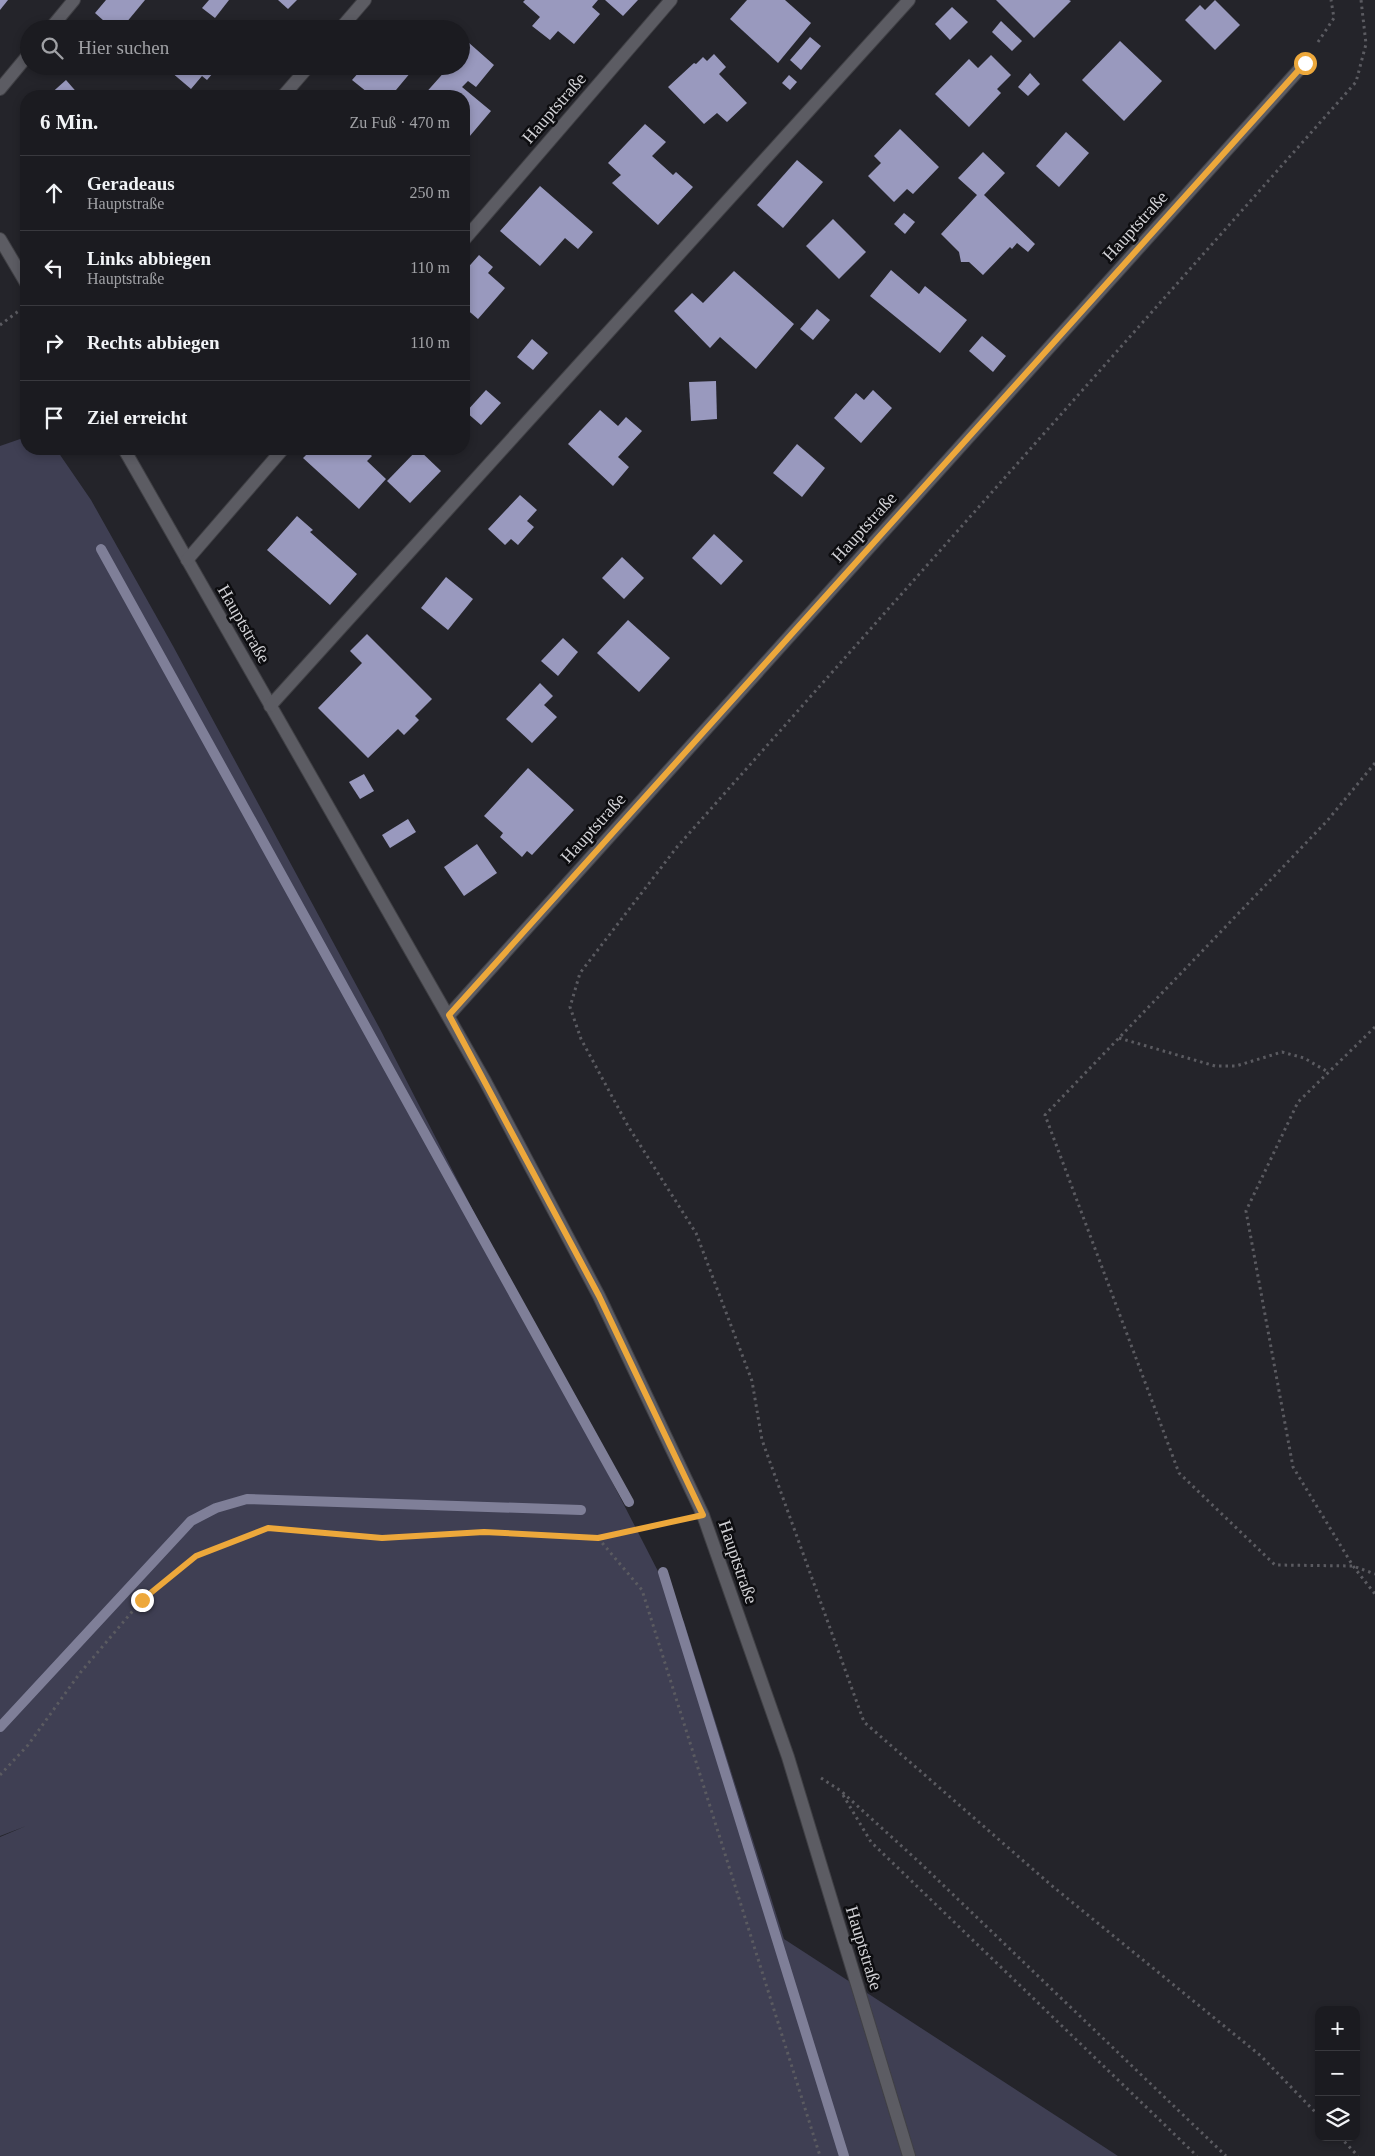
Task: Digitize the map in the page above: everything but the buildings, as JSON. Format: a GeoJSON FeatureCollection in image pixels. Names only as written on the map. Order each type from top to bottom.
{"type":"FeatureCollection","features":[{"type":"Feature","properties":{"kind":"street"},"geometry":{"type":"LineString","coordinates":[[57,20],[74,0]]}},
{"type":"Feature","properties":{"kind":"street"},"geometry":{"type":"LineString","coordinates":[[348,20],[365,0]]}},
{"type":"Feature","properties":{"kind":"street","name":"Hauptstraße"},"geometry":{"type":"LineString","coordinates":[[470,233],[671,0]]}},
{"type":"Feature","properties":{"kind":"street"},"geometry":{"type":"LineString","coordinates":[[270,706],[909,0]]}},
{"type":"Feature","properties":{"kind":"street","name":"Hauptstraße"},"geometry":{"type":"LineString","coordinates":[[449,1015],[1305,63]]}},
{"type":"Feature","properties":{"kind":"street"},"geometry":{"type":"LineString","coordinates":[[0,89],[20,65]]}},
{"type":"Feature","properties":{"kind":"street"},"geometry":{"type":"LineString","coordinates":[[288,90],[301,75]]}},
{"type":"Feature","properties":{"kind":"street"},"geometry":{"type":"LineString","coordinates":[[0,239],[20,273]]}},
{"type":"Feature","properties":{"kind":"street","name":"Hauptstraße"},"geometry":{"type":"LineString","coordinates":[[127,455],[449,1015],[599,1296],[703,1515],[788,1757],[909,2156]]}},
{"type":"Feature","properties":{"kind":"street"},"geometry":{"type":"LineString","coordinates":[[188,560],[278,455]]}},
{"type":"Feature","properties":{"kind":"path"},"geometry":{"type":"LineString","coordinates":[[1305,63],[1334,18],[1331,0]]}},
{"type":"Feature","properties":{"kind":"path"},"geometry":{"type":"LineString","coordinates":[[1315,2112],[1261,2056],[1051,1885],[864,1722],[762,1440],[752,1381],[696,1233],[628,1126],[581,1040],[570,1007],[580,973],[677,847],[1356,82],[1366,44],[1361,0]]}},
{"type":"Feature","properties":{"kind":"path"},"geometry":{"type":"LineString","coordinates":[[0,325],[20,310]]}},
{"type":"Feature","properties":{"kind":"path"},"geometry":{"type":"LineString","coordinates":[[1375,763],[1320,828],[1045,1115],[1179,1473],[1275,1565],[1353,1566],[1375,1574]]}},
{"type":"Feature","properties":{"kind":"path"},"geometry":{"type":"LineString","coordinates":[[1375,1027],[1298,1102],[1246,1211],[1293,1467],[1353,1566],[1375,1594]]}},
{"type":"Feature","properties":{"kind":"path"},"geometry":{"type":"LineString","coordinates":[[1119,1038],[1215,1066],[1236,1066],[1282,1052],[1304,1058],[1328,1072]]}},
{"type":"Feature","properties":{"kind":"path"},"geometry":{"type":"LineString","coordinates":[[0,1775],[28,1745],[80,1673],[142,1600],[196,1556],[268,1528],[382,1538],[484,1532],[598,1538],[703,1515]]}},
{"type":"Feature","properties":{"kind":"path"},"geometry":{"type":"LineString","coordinates":[[598,1538],[642,1590],[820,2156]]}},
{"type":"Feature","properties":{"kind":"path"},"geometry":{"type":"LineString","coordinates":[[788,1757],[841,1791],[918,1861],[1226,2156]]}},
{"type":"Feature","properties":{"kind":"path"},"geometry":{"type":"LineString","coordinates":[[841,1791],[871,1842],[1197,2156]]}},
{"type":"Feature","properties":{"kind":"path"},"geometry":{"type":"LineString","coordinates":[[1344,2141],[1358,2156]]}},
{"type":"Feature","properties":{"kind":"shaded area"},"geometry":{"type":"Polygon","coordinates":[[[20,439],[20,455],[60,455],[91,500],[173,646],[380,1029],[684,1622],[784,1939],[1118,2156],[0,2156],[0,1837],[26,1826],[0,1836],[0,446],[20,439]]]}},
{"type":"Feature","properties":{"kind":"waterway"},"geometry":{"type":"LineString","coordinates":[[101,549],[629,1502]]}},
{"type":"Feature","properties":{"kind":"waterway"},"geometry":{"type":"LineString","coordinates":[[0,1727],[191,1521],[216,1508],[247,1499],[581,1510]]}},
{"type":"Feature","properties":{"kind":"waterway"},"geometry":{"type":"LineString","coordinates":[[663,1572],[844,2156]]}},
{"type":"Feature","properties":{"kind":"route"},"geometry":{"type":"LineString","coordinates":[[142,1600],[196,1556],[268,1528],[382,1538],[484,1532],[598,1538],[703,1515],[599,1296],[449,1015],[1305,63]]}}]}
